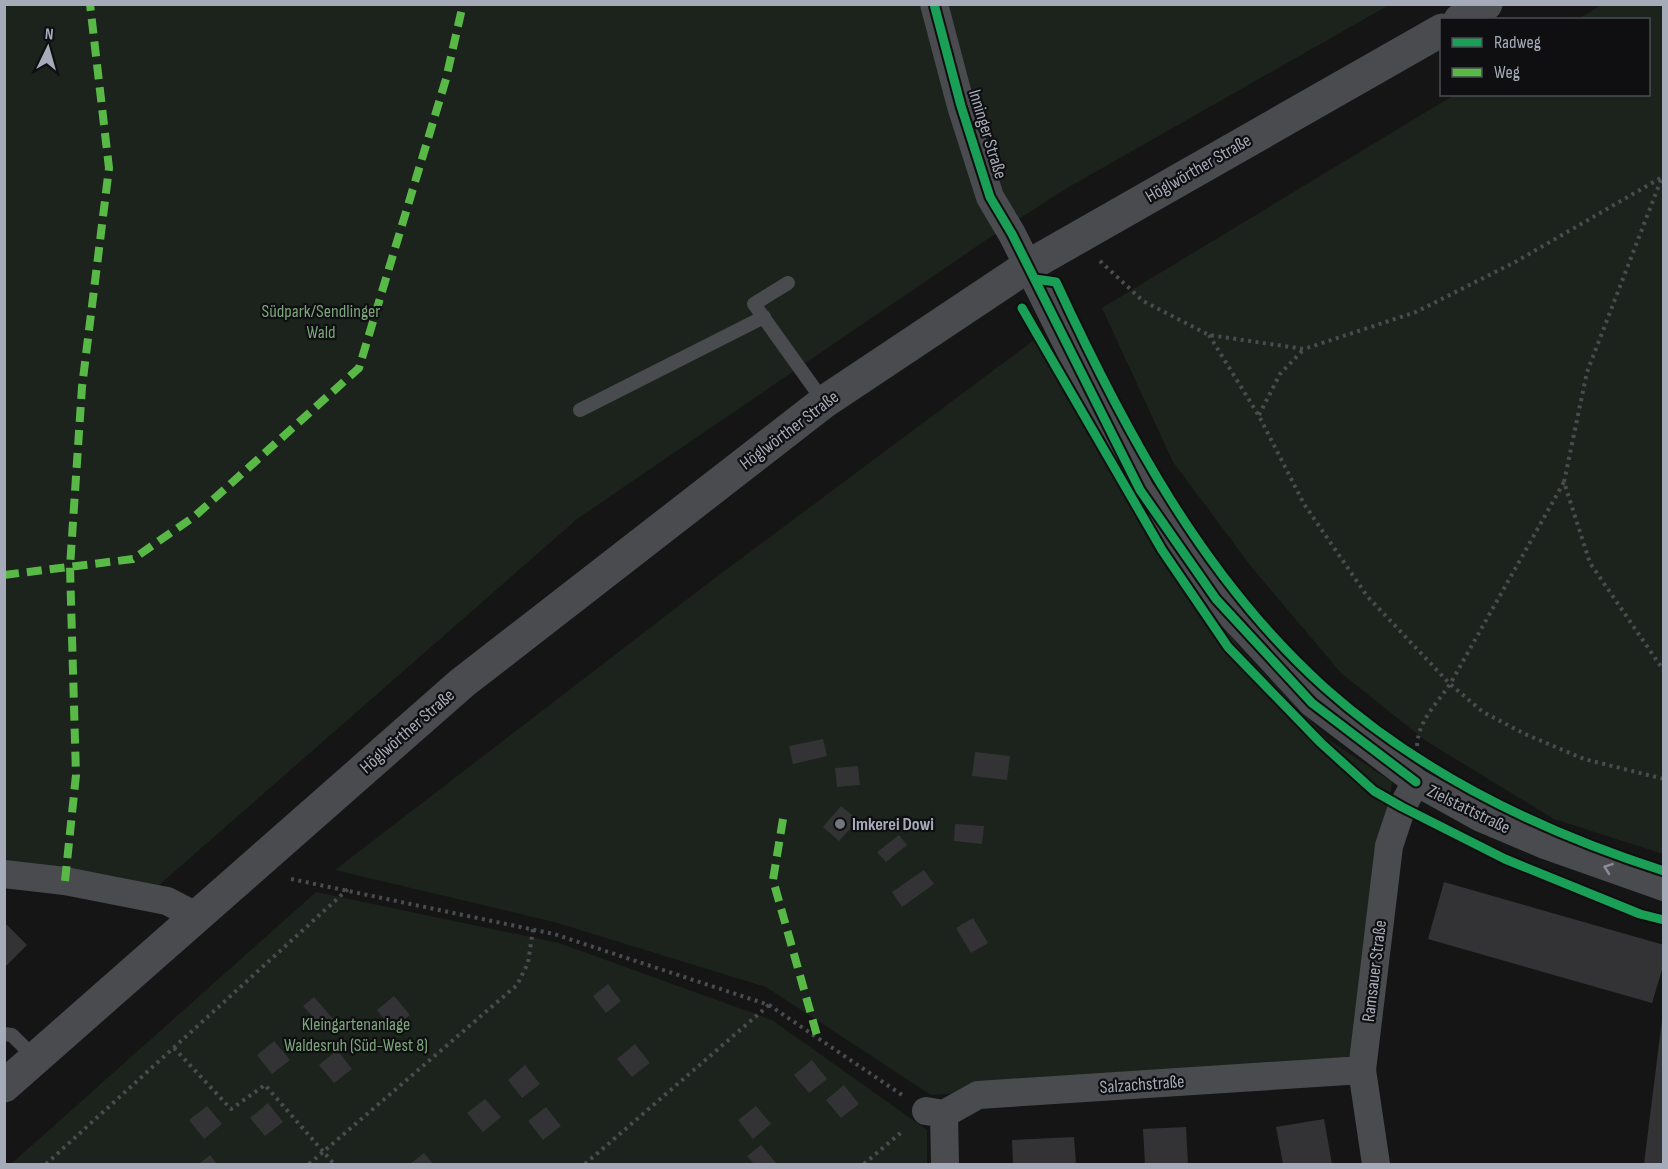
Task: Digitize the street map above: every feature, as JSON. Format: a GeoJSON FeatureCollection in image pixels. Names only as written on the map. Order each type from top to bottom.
{"type":"FeatureCollection","features":[{"type":"Feature","properties":{"kind":"street","name":"Inninger Straße"},"geometry":{"type":"LineString","coordinates":[[934,4],[961,106],[990,197],[1028,266]]}},
{"type":"Feature","properties":{"kind":"street"},"geometry":{"type":"LineString","coordinates":[[1463,18],[1486,4]]}},
{"type":"Feature","properties":{"kind":"street","name":"Höglwörther Straße"},"geometry":{"type":"LineString","coordinates":[[4,1086],[462,683],[824,402],[1028,266],[1440,31]]}},
{"type":"Feature","properties":{"kind":"street","name":"Zielstattstraße"},"geometry":{"type":"LineString","coordinates":[[1028,266],[1140,490],[1216,599],[1312,703],[1501,826],[1664,887]]}},
{"type":"Feature","properties":{"kind":"street","name":"Ramsauer Straße"},"geometry":{"type":"LineString","coordinates":[[1376,1164],[1362,1070],[1389,846],[1416,769]]}},
{"type":"Feature","properties":{"kind":"street"},"geometry":{"type":"LineString","coordinates":[[4,874],[65,881],[167,901],[196,916]]}},
{"type":"Feature","properties":{"kind":"street","name":"Salzachstraße"},"geometry":{"type":"LineString","coordinates":[[935,1112],[978,1095],[1362,1070]]}},
{"type":"Feature","properties":{"kind":"street"},"geometry":{"type":"LineString","coordinates":[[935,1112],[945,1164]]}},
{"type":"Feature","properties":{"kind":"lane"},"geometry":{"type":"LineString","coordinates":[[788,283],[754,304],[824,402]]}},
{"type":"Feature","properties":{"kind":"lane"},"geometry":{"type":"LineString","coordinates":[[580,410],[764,317]]}},
{"type":"Feature","properties":{"kind":"lane"},"geometry":{"type":"LineString","coordinates":[[4,1034],[12,1035],[35,1058]]}},
{"type":"Feature","properties":{"kind":"path"},"geometry":{"type":"LineString","coordinates":[[1097,258],[1143,301],[1209,335],[1304,349],[1416,312],[1517,261],[1663,178]]}},
{"type":"Feature","properties":{"kind":"path"},"geometry":{"type":"LineString","coordinates":[[1416,769],[1418,730],[1424,718],[1450,684],[1564,482],[1587,372],[1663,178]]}},
{"type":"Feature","properties":{"kind":"path"},"geometry":{"type":"LineString","coordinates":[[1209,335],[1259,416],[1304,504],[1367,596],[1450,684],[1484,712],[1525,734],[1584,759],[1664,779]]}},
{"type":"Feature","properties":{"kind":"path"},"geometry":{"type":"LineString","coordinates":[[1259,416],[1280,374],[1304,349]]}},
{"type":"Feature","properties":{"kind":"path"},"geometry":{"type":"LineString","coordinates":[[1564,482],[1590,563],[1664,671]]}},
{"type":"Feature","properties":{"kind":"path"},"geometry":{"type":"LineString","coordinates":[[1407,750],[1416,769]]}},
{"type":"Feature","properties":{"kind":"path"},"geometry":{"type":"LineString","coordinates":[[291,879],[533,929],[769,1005],[935,1112],[864,1164]]}},
{"type":"Feature","properties":{"kind":"path"},"geometry":{"type":"LineString","coordinates":[[46,1164],[348,889]]}},
{"type":"Feature","properties":{"kind":"path"},"geometry":{"type":"LineString","coordinates":[[309,1164],[518,985],[528,963],[533,929]]}},
{"type":"Feature","properties":{"kind":"path"},"geometry":{"type":"LineString","coordinates":[[585,1164],[769,1005]]}},
{"type":"Feature","properties":{"kind":"path"},"geometry":{"type":"LineString","coordinates":[[174,1048],[231,1109],[264,1085],[334,1164]]}},
{"type":"Feature","properties":{"kind":"green space"},"geometry":{"type":"Polygon","coordinates":[[[1603,4],[1663,5],[1663,854],[1554,819],[1426,741],[1341,673],[1253,569],[1173,462],[1102,308],[1452,96],[1650,96],[1650,18],[1580,18],[1603,4]]]}},
{"type":"Feature","properties":{"kind":"green space","name":"Südpark/Sendlinger Wald"},"geometry":{"type":"Polygon","coordinates":[[[5,5],[1389,5],[1069,187],[992,236],[577,519],[150,893],[5,870],[5,5]]]}},
{"type":"Feature","properties":{"kind":"green space"},"geometry":{"type":"Polygon","coordinates":[[[1038,337],[1117,474],[1241,650],[1329,740],[1392,782],[1357,1065],[931,1095],[766,987],[554,922],[335,870],[707,584],[1038,337]]]}},
{"type":"Feature","properties":{"kind":"green space","name":"Kleingartenanlage Waldesruh (Süd-West 8)"},"geometry":{"type":"Polygon","coordinates":[[[316,892],[559,943],[772,1020],[927,1130],[927,1164],[11,1164],[316,892]]]}},
{"type":"Feature","properties":{"kind":"building"},"geometry":{"type":"Polygon","coordinates":[[[823,739],[827,756],[793,764],[789,746],[823,739]]]}},
{"type":"Feature","properties":{"kind":"building"},"geometry":{"type":"Polygon","coordinates":[[[975,752],[1010,756],[1007,780],[972,776],[975,752]]]}},
{"type":"Feature","properties":{"kind":"building"},"geometry":{"type":"Polygon","coordinates":[[[858,766],[860,785],[837,787],[835,768],[858,766]]]}},
{"type":"Feature","properties":{"kind":"building","name":"Imkerei Dowi"},"geometry":{"type":"Polygon","coordinates":[[[841,806],[858,820],[839,841],[823,827],[841,806]]]}},
{"type":"Feature","properties":{"kind":"building"},"geometry":{"type":"Polygon","coordinates":[[[955,824],[984,826],[982,844],[954,841],[955,824]]]}},
{"type":"Feature","properties":{"kind":"building"},"geometry":{"type":"Polygon","coordinates":[[[899,835],[907,845],[886,862],[877,852],[899,835]]]}},
{"type":"Feature","properties":{"kind":"building"},"geometry":{"type":"Polygon","coordinates":[[[924,870],[934,884],[902,907],[892,892],[924,870]]]}},
{"type":"Feature","properties":{"kind":"building"},"geometry":{"type":"Polygon","coordinates":[[[1444,882],[1664,945],[1664,963],[1652,1003],[1428,939],[1444,882]]]}},
{"type":"Feature","properties":{"kind":"building"},"geometry":{"type":"Polygon","coordinates":[[[973,918],[988,943],[971,953],[956,928],[973,918]]]}},
{"type":"Feature","properties":{"kind":"building"},"geometry":{"type":"Polygon","coordinates":[[[5,923],[27,945],[5,967],[5,923]]]}},
{"type":"Feature","properties":{"kind":"building"},"geometry":{"type":"Polygon","coordinates":[[[608,984],[621,1001],[606,1013],[593,996],[608,984]]]}},
{"type":"Feature","properties":{"kind":"building"},"geometry":{"type":"Polygon","coordinates":[[[394,996],[410,1015],[392,1029],[377,1010],[394,996]]]}},
{"type":"Feature","properties":{"kind":"building"},"geometry":{"type":"Polygon","coordinates":[[[314,997],[334,1020],[324,1029],[303,1006],[314,997]]]}},
{"type":"Feature","properties":{"kind":"building"},"geometry":{"type":"Polygon","coordinates":[[[1662,1020],[1664,1164],[1644,1164],[1662,1020]]]}},
{"type":"Feature","properties":{"kind":"building"},"geometry":{"type":"Polygon","coordinates":[[[274,1041],[290,1060],[272,1074],[257,1055],[274,1041]]]}},
{"type":"Feature","properties":{"kind":"building"},"geometry":{"type":"Polygon","coordinates":[[[635,1044],[650,1063],[632,1077],[617,1059],[635,1044]]]}},
{"type":"Feature","properties":{"kind":"building"},"geometry":{"type":"Polygon","coordinates":[[[337,1050],[352,1069],[334,1083],[319,1065],[337,1050]]]}},
{"type":"Feature","properties":{"kind":"building"},"geometry":{"type":"Polygon","coordinates":[[[812,1060],[827,1079],[809,1093],[794,1075],[812,1060]]]}},
{"type":"Feature","properties":{"kind":"building"},"geometry":{"type":"Polygon","coordinates":[[[525,1065],[540,1084],[522,1098],[508,1080],[525,1065]]]}},
{"type":"Feature","properties":{"kind":"building"},"geometry":{"type":"Polygon","coordinates":[[[844,1085],[859,1104],[841,1118],[826,1100],[844,1085]]]}},
{"type":"Feature","properties":{"kind":"building"},"geometry":{"type":"Polygon","coordinates":[[[485,1099],[501,1117],[483,1132],[467,1113],[485,1099]]]}},
{"type":"Feature","properties":{"kind":"building"},"geometry":{"type":"Polygon","coordinates":[[[268,1103],[283,1122],[265,1136],[250,1118],[268,1103]]]}},
{"type":"Feature","properties":{"kind":"building"},"geometry":{"type":"Polygon","coordinates":[[[207,1106],[222,1124],[204,1139],[189,1120],[207,1106]]]}},
{"type":"Feature","properties":{"kind":"building"},"geometry":{"type":"Polygon","coordinates":[[[756,1106],[771,1124],[753,1139],[738,1120],[756,1106]]]}},
{"type":"Feature","properties":{"kind":"building"},"geometry":{"type":"Polygon","coordinates":[[[546,1107],[561,1126],[543,1140],[528,1121],[546,1107]]]}},
{"type":"Feature","properties":{"kind":"building"},"geometry":{"type":"Polygon","coordinates":[[[1324,1119],[1332,1164],[1283,1164],[1276,1127],[1324,1119]]]}},
{"type":"Feature","properties":{"kind":"building"},"geometry":{"type":"Polygon","coordinates":[[[1186,1127],[1188,1164],[1145,1164],[1143,1129],[1186,1127]]]}},
{"type":"Feature","properties":{"kind":"building"},"geometry":{"type":"Polygon","coordinates":[[[1074,1137],[1076,1164],[1013,1164],[1012,1140],[1074,1137]]]}},
{"type":"Feature","properties":{"kind":"building"},"geometry":{"type":"Polygon","coordinates":[[[761,1145],[775,1164],[754,1164],[747,1156],[761,1145]]]}},
{"type":"Feature","properties":{"kind":"building"},"geometry":{"type":"Polygon","coordinates":[[[424,1153],[433,1164],[410,1164],[424,1153]]]}},
{"type":"Feature","properties":{"kind":"building"},"geometry":{"type":"Polygon","coordinates":[[[210,1155],[217,1164],[199,1164],[210,1155]]]}},
{"type":"Feature","properties":{"kind":"marked path"},"geometry":{"type":"LineString","coordinates":[[65,881],[76,775],[70,567],[82,387],[109,168],[90,4]]}},
{"type":"Feature","properties":{"kind":"marked path"},"geometry":{"type":"LineString","coordinates":[[4,575],[133,559],[195,516],[359,368],[446,79],[463,4]]}},
{"type":"Feature","properties":{"kind":"marked path"},"geometry":{"type":"LineString","coordinates":[[783,819],[773,880],[818,1039]]}},
{"type":"Feature","properties":{"kind":"cycle path"},"geometry":{"type":"LineString","coordinates":[[934,4],[961,106],[990,197],[1012,234],[1140,490],[1216,599],[1312,703],[1416,782]]}},
{"type":"Feature","properties":{"kind":"cycle path"},"geometry":{"type":"LineString","coordinates":[[1035,279],[1056,282],[1109,392],[1170,498],[1204,549],[1240,598],[1280,644],[1324,687],[1400,747],[1484,797],[1573,838],[1664,871]]}},
{"type":"Feature","properties":{"kind":"cycle path"},"geometry":{"type":"LineString","coordinates":[[1022,308],[1162,550],[1228,647],[1321,743],[1374,791],[1402,807],[1505,859],[1640,914],[1664,920]]}},
{"type":"Feature","properties":{"kind":"place","name":"Imkerei Dowi"},"geometry":{"type":"Point","coordinates":[840,824]}}]}
